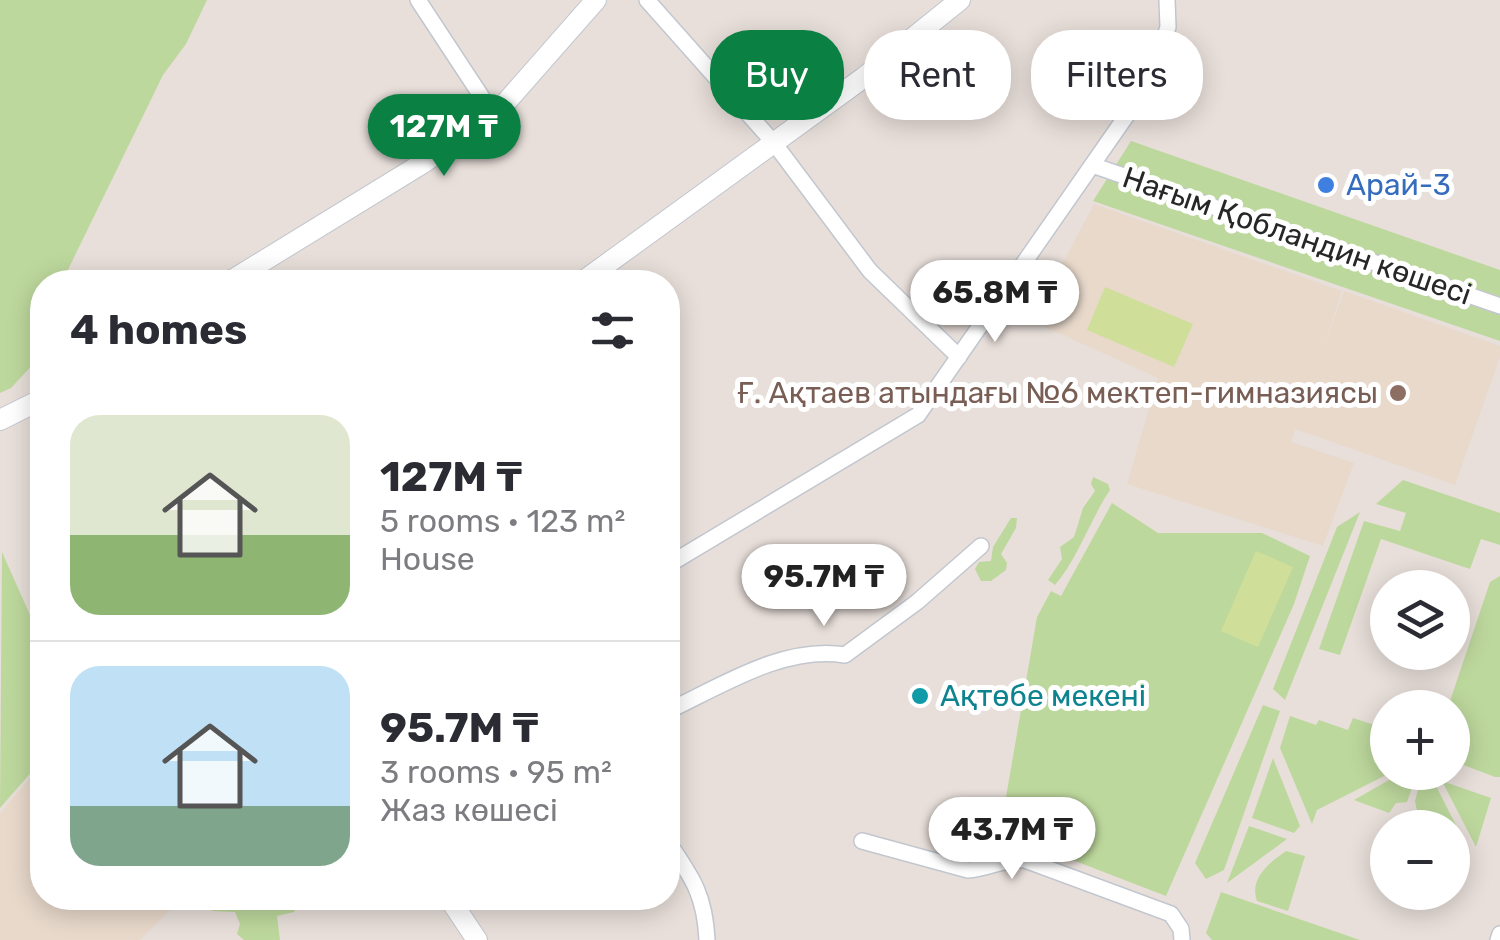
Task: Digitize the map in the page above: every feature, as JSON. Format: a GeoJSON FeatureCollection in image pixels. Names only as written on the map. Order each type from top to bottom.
{"type":"FeatureCollection","features":[{"type":"Feature","properties":{"kind":"street"},"geometry":{"type":"LineString","coordinates":[[418,0],[493,114]]}},
{"type":"Feature","properties":{"kind":"street"},"geometry":{"type":"LineString","coordinates":[[248,270],[422,163],[493,114],[596,0]]}},
{"type":"Feature","properties":{"kind":"street"},"geometry":{"type":"LineString","coordinates":[[647,0],[774,144],[870,271],[959,357]]}},
{"type":"Feature","properties":{"kind":"street"},"geometry":{"type":"LineString","coordinates":[[599,270],[863,78],[960,0]]}},
{"type":"Feature","properties":{"kind":"street"},"geometry":{"type":"LineString","coordinates":[[680,559],[918,415],[1152,79],[1168,26],[1167,0]]}},
{"type":"Feature","properties":{"kind":"street","name":"Нағым Қобландин көшесі"},"geometry":{"type":"LineString","coordinates":[[1095,166],[1500,306]]}},
{"type":"Feature","properties":{"kind":"street"},"geometry":{"type":"LineString","coordinates":[[0,420],[30,405]]}},
{"type":"Feature","properties":{"kind":"street"},"geometry":{"type":"LineString","coordinates":[[680,706],[762,667],[820,650],[845,655],[917,602],[981,546]]}},
{"type":"Feature","properties":{"kind":"street"},"geometry":{"type":"LineString","coordinates":[[862,841],[968,870],[1025,860],[1171,914],[1181,934]]}},
{"type":"Feature","properties":{"kind":"street"},"geometry":{"type":"LineString","coordinates":[[680,859],[697,884],[706,910],[707,940]]}},
{"type":"Feature","properties":{"kind":"street"},"geometry":{"type":"LineString","coordinates":[[457,910],[477,940]]}},
{"type":"Feature","properties":{"kind":"shaded area"},"geometry":{"type":"Polygon","coordinates":[[[1094,204],[1342,291],[1322,351],[1344,291],[1500,346],[1500,357],[1455,485],[1295,429],[1291,442],[1354,463],[1323,546],[1127,484],[1158,378],[1032,321],[1094,204]]]}},
{"type":"Feature","properties":{"kind":"shaded area"},"geometry":{"type":"Polygon","coordinates":[[[30,778],[30,910],[170,910],[140,940],[0,940],[0,813],[30,778]]]}},
{"type":"Feature","properties":{"kind":"green space"},"geometry":{"type":"Polygon","coordinates":[[[0,0],[207,0],[186,44],[163,75],[68,270],[30,270],[30,367],[11,388],[0,393],[0,0]]]}},
{"type":"Feature","properties":{"kind":"green space"},"geometry":{"type":"Polygon","coordinates":[[[1131,141],[1500,270],[1500,341],[1093,201],[1131,141]]]}},
{"type":"Feature","properties":{"kind":"green space"},"geometry":{"type":"Polygon","coordinates":[[[1105,287],[1193,324],[1174,367],[1087,330],[1105,287]]]}},
{"type":"Feature","properties":{"kind":"green space"},"geometry":{"type":"Polygon","coordinates":[[[1093,477],[1108,484],[1110,490],[1055,585],[1048,580],[1062,559],[1060,547],[1074,537],[1083,508],[1095,491],[1093,477]]]}},
{"type":"Feature","properties":{"kind":"green space"},"geometry":{"type":"Polygon","coordinates":[[[1403,480],[1500,513],[1500,545],[1481,539],[1470,569],[1381,539],[1340,655],[1319,649],[1364,521],[1400,531],[1406,513],[1376,504],[1403,480]]]}},
{"type":"Feature","properties":{"kind":"green space"},"geometry":{"type":"Polygon","coordinates":[[[1112,503],[1158,533],[1262,533],[1310,556],[1294,604],[1166,896],[1000,832],[1037,617],[1051,591],[1061,596],[1112,503]]]}},
{"type":"Feature","properties":{"kind":"green space"},"geometry":{"type":"Polygon","coordinates":[[[1360,512],[1285,700],[1273,689],[1337,527],[1360,512]]]}},
{"type":"Feature","properties":{"kind":"green space"},"geometry":{"type":"Polygon","coordinates":[[[1011,518],[1017,518],[1016,528],[1001,554],[1007,563],[1006,570],[991,581],[981,581],[975,569],[979,562],[991,561],[993,547],[1011,518]]]}},
{"type":"Feature","properties":{"kind":"green space"},"geometry":{"type":"Polygon","coordinates":[[[1256,551],[1293,567],[1258,647],[1221,631],[1256,551]]]}},
{"type":"Feature","properties":{"kind":"green space"},"geometry":{"type":"Polygon","coordinates":[[[2,552],[30,615],[30,774],[0,808],[2,552]]]}},
{"type":"Feature","properties":{"kind":"green space"},"geometry":{"type":"Polygon","coordinates":[[[1500,576],[1500,777],[1470,767],[1470,690],[1454,690],[1460,670],[1470,670],[1470,642],[1490,582],[1500,576]]]}},
{"type":"Feature","properties":{"kind":"green space"},"geometry":{"type":"Polygon","coordinates":[[[1263,705],[1280,711],[1224,870],[1206,879],[1195,863],[1263,705]]]}},
{"type":"Feature","properties":{"kind":"green space"},"geometry":{"type":"Polygon","coordinates":[[[1290,716],[1348,730],[1353,718],[1370,724],[1370,783],[1317,810],[1312,824],[1280,748],[1290,716]]]}},
{"type":"Feature","properties":{"kind":"green space"},"geometry":{"type":"Polygon","coordinates":[[[1273,758],[1300,826],[1294,833],[1252,818],[1273,758]]]}},
{"type":"Feature","properties":{"kind":"green space"},"geometry":{"type":"Polygon","coordinates":[[[1372,790],[1411,790],[1407,802],[1396,803],[1391,810],[1354,800],[1372,790]]]}},
{"type":"Feature","properties":{"kind":"green space"},"geometry":{"type":"Polygon","coordinates":[[[1418,790],[1438,790],[1448,810],[1417,810],[1418,790]]]}},
{"type":"Feature","properties":{"kind":"green space"},"geometry":{"type":"Polygon","coordinates":[[[1447,790],[1468,790],[1491,798],[1476,847],[1470,835],[1470,810],[1457,810],[1447,790]]]}},
{"type":"Feature","properties":{"kind":"green space"},"geometry":{"type":"Polygon","coordinates":[[[1249,826],[1287,839],[1227,883],[1249,826]]]}},
{"type":"Feature","properties":{"kind":"green space"},"geometry":{"type":"Polygon","coordinates":[[[1286,851],[1305,856],[1288,911],[1257,901],[1255,893],[1262,872],[1286,851]]]}},
{"type":"Feature","properties":{"kind":"green space"},"geometry":{"type":"Polygon","coordinates":[[[1221,892],[1360,940],[1212,940],[1206,933],[1221,892]]]}},
{"type":"Feature","properties":{"kind":"green space"},"geometry":{"type":"Polygon","coordinates":[[[295,910],[277,916],[280,940],[244,940],[237,934],[240,924],[235,912],[213,911],[295,910]]]}},
{"type":"Feature","properties":{"kind":"place","name":"Арай-3"},"geometry":{"type":"Point","coordinates":[1326,185]}},
{"type":"Feature","properties":{"kind":"place","name":"Ғ. Ақтаев атындағы №6 мектеп-гимназиясы"},"geometry":{"type":"Point","coordinates":[1398,393]}},
{"type":"Feature","properties":{"kind":"place","name":"Ақтөбе мекені"},"geometry":{"type":"Point","coordinates":[920,696]}}]}
